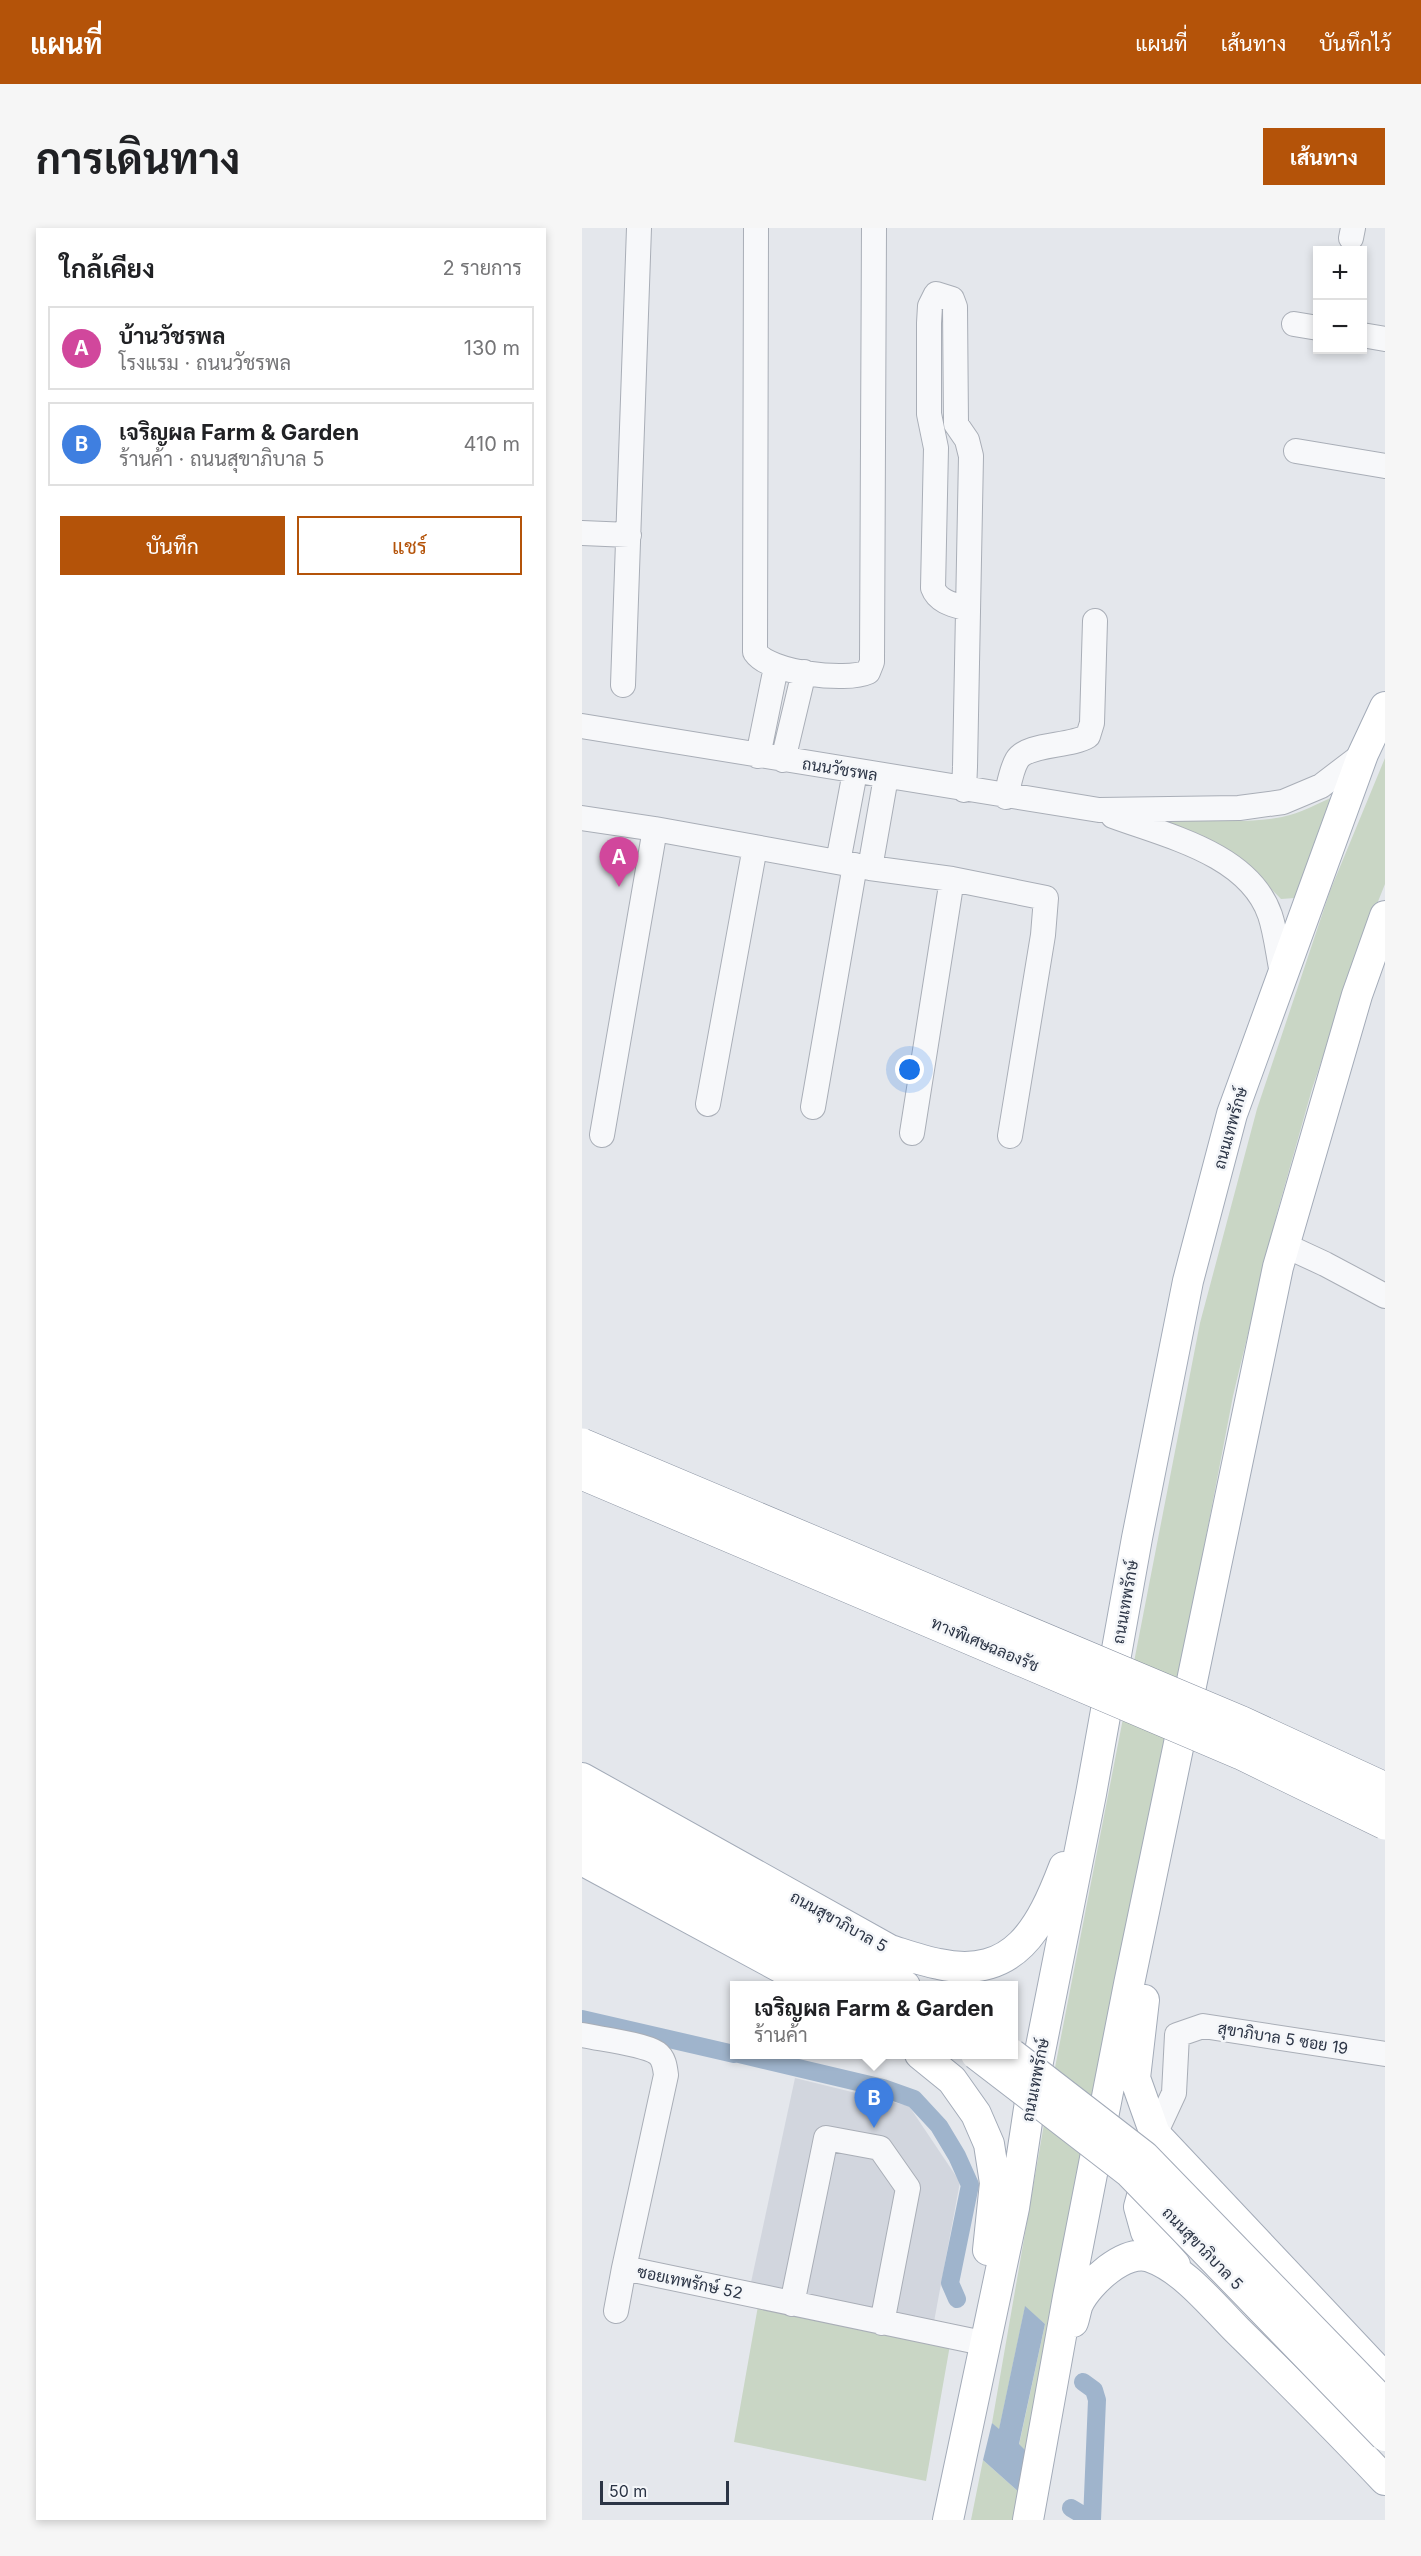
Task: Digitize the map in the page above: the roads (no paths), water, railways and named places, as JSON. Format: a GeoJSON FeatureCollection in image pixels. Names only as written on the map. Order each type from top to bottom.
{"type":"FeatureCollection","features":[{"type":"Feature","properties":{"kind":"highway","name":"ทางพิเศษฉลองรัช"},"geometry":{"type":"LineString","coordinates":[[582,1445],[1232,1718],[1385,1789]]}},
{"type":"Feature","properties":{"kind":"highway","name":"ทางพิเศษฉลองรัช"},"geometry":{"type":"LineString","coordinates":[[582,1473],[1241,1754],[1385,1823]]}},
{"type":"Feature","properties":{"kind":"main road","name":"ถนนเทพรักษ์"},"geometry":{"type":"LineString","coordinates":[[948,2520],[1014,2208],[1030,2102],[1188,1281],[1232,1114],[1363,754],[1385,707]]}},
{"type":"Feature","properties":{"kind":"main road"},"geometry":{"type":"LineString","coordinates":[[1028,2520],[1104,2111],[1284,1245],[1357,995],[1385,916]]}},
{"type":"Feature","properties":{"kind":"main road","name":"ถนนสุขาภิบาล 5"},"geometry":{"type":"LineString","coordinates":[[582,1778],[890,1950],[940,1965],[968,1967],[990,1964],[1019,1948],[1040,1924],[1091,1794]]}},
{"type":"Feature","properties":{"kind":"main road","name":"ถนนสุขาภิบาล 5"},"geometry":{"type":"LineString","coordinates":[[582,1808],[829,1941],[897,1981]]}},
{"type":"Feature","properties":{"kind":"main road"},"geometry":{"type":"LineString","coordinates":[[1165,1815],[1135,2078],[1155,2134],[1385,2378]]}},
{"type":"Feature","properties":{"kind":"main road"},"geometry":{"type":"LineString","coordinates":[[582,1832],[817,1958],[855,1981]]}},
{"type":"Feature","properties":{"kind":"main road"},"geometry":{"type":"LineString","coordinates":[[582,1860],[805,1981]]}},
{"type":"Feature","properties":{"kind":"main road"},"geometry":{"type":"LineString","coordinates":[[890,1950],[946,1981]]}},
{"type":"Feature","properties":{"kind":"main road"},"geometry":{"type":"LineString","coordinates":[[925,2059],[952,2080],[975,2114],[989,2144],[995,2183],[978,2342],[976,2384]]}},
{"type":"Feature","properties":{"kind":"main road"},"geometry":{"type":"LineString","coordinates":[[944,2059],[956,2064],[967,2064],[978,2059]]}},
{"type":"Feature","properties":{"kind":"main road","name":"ถนนสุขาภิบาล 5"},"geometry":{"type":"LineString","coordinates":[[981,2059],[1129,2172],[1385,2436]]}},
{"type":"Feature","properties":{"kind":"main road","name":"ถนนสุขาภิบาล 5"},"geometry":{"type":"LineString","coordinates":[[1017,2059],[1143,2156],[1385,2404]]}},
{"type":"Feature","properties":{"kind":"main road"},"geometry":{"type":"LineString","coordinates":[[1195,2176],[1167,2165],[1147,2178],[1139,2207],[1146,2232],[1201,2294]]}},
{"type":"Feature","properties":{"kind":"main road"},"geometry":{"type":"LineString","coordinates":[[1046,2428],[1078,2304],[1117,2264],[1148,2256],[1172,2268],[1201,2294]]}},
{"type":"Feature","properties":{"kind":"main road","name":"ถนนสุขาภิบาล 5"},"geometry":{"type":"LineString","coordinates":[[1201,2294],[1318,2409],[1385,2480]]}},
{"type":"Feature","properties":{"kind":"street"},"geometry":{"type":"LineString","coordinates":[[623,684],[639,228]]}},
{"type":"Feature","properties":{"kind":"street"},"geometry":{"type":"LineString","coordinates":[[756,228],[753,645],[759,659],[776,667],[850,677],[868,672],[872,662],[874,228]]}},
{"type":"Feature","properties":{"kind":"street"},"geometry":{"type":"LineString","coordinates":[[964,790],[968,609],[971,456],[967,440],[956,424],[955,307],[952,299],[936,294],[930,306],[929,323],[929,414],[936,448],[933,588],[942,600],[968,609]]}},
{"type":"Feature","properties":{"kind":"street"},"geometry":{"type":"LineString","coordinates":[[1367,336],[1385,339]]}},
{"type":"Feature","properties":{"kind":"street"},"geometry":{"type":"LineString","coordinates":[[1296,451],[1385,466]]}},
{"type":"Feature","properties":{"kind":"street"},"geometry":{"type":"LineString","coordinates":[[582,533],[629,535]]}},
{"type":"Feature","properties":{"kind":"street"},"geometry":{"type":"LineString","coordinates":[[1006,797],[1018,759],[1028,750],[1078,742],[1088,736],[1092,723],[1095,621]]}},
{"type":"Feature","properties":{"kind":"street"},"geometry":{"type":"LineString","coordinates":[[758,756],[776,667]]}},
{"type":"Feature","properties":{"kind":"street"},"geometry":{"type":"LineString","coordinates":[[783,760],[804,672]]}},
{"type":"Feature","properties":{"kind":"street","name":"ถนนวัชรพล"},"geometry":{"type":"LineString","coordinates":[[582,726],[1006,797],[1099,810],[1239,808],[1283,802],[1321,786],[1363,754]]}},
{"type":"Feature","properties":{"kind":"street"},"geometry":{"type":"LineString","coordinates":[[813,1107],[854,865],[855,772]]}},
{"type":"Feature","properties":{"kind":"street"},"geometry":{"type":"LineString","coordinates":[[854,865],[886,777]]}},
{"type":"Feature","properties":{"kind":"street","name":"ถนนวัชรพล"},"geometry":{"type":"LineString","coordinates":[[1099,810],[1215,854],[1255,887],[1269,915],[1282,974]]}},
{"type":"Feature","properties":{"kind":"street"},"geometry":{"type":"LineString","coordinates":[[582,818],[1042,896],[1048,901],[1010,1136]]}},
{"type":"Feature","properties":{"kind":"street"},"geometry":{"type":"LineString","coordinates":[[602,1135],[655,829]]}},
{"type":"Feature","properties":{"kind":"street"},"geometry":{"type":"LineString","coordinates":[[708,1104],[755,847]]}},
{"type":"Feature","properties":{"kind":"street"},"geometry":{"type":"LineString","coordinates":[[912,1133],[952,879]]}},
{"type":"Feature","properties":{"kind":"street"},"geometry":{"type":"LineString","coordinates":[[1357,995],[1385,963]]}},
{"type":"Feature","properties":{"kind":"street"},"geometry":{"type":"LineString","coordinates":[[1284,1245],[1383,1290]]}},
{"type":"Feature","properties":{"kind":"street","name":"สุขาภิบาล 5 ซอย 19"},"geometry":{"type":"LineString","coordinates":[[1155,2134],[1174,2093],[1177,2036],[1203,2026],[1385,2054]]}},
{"type":"Feature","properties":{"kind":"street","name":"ซอยเทพรักษ์ 52"},"geometry":{"type":"LineString","coordinates":[[582,2035],[658,2054],[665,2068],[666,2075],[624,2268],[978,2342]]}},
{"type":"Feature","properties":{"kind":"street"},"geometry":{"type":"LineString","coordinates":[[792,2304],[826,2138],[880,2148],[908,2188],[882,2323]]}},
{"type":"Feature","properties":{"kind":"street"},"geometry":{"type":"LineString","coordinates":[[616,2311],[624,2268]]}},
{"type":"Feature","properties":{"kind":"water"},"geometry":{"type":"Polygon","coordinates":[[[1025,2306],[1045,2324],[1019,2444],[1030,2455],[1021,2494],[983,2460],[992,2423],[999,2429],[1025,2306]]]}},
{"type":"Feature","properties":{"kind":"waterway"},"geometry":{"type":"LineString","coordinates":[[582,2019],[730,2053]]}},
{"type":"Feature","properties":{"kind":"waterway"},"geometry":{"type":"LineString","coordinates":[[760,2059],[883,2088],[914,2099],[939,2126],[957,2156],[970,2185],[950,2283],[957,2299]]}},
{"type":"Feature","properties":{"kind":"waterway"},"geometry":{"type":"LineString","coordinates":[[1083,2382],[1094,2390],[1097,2400],[1092,2520]]}},
{"type":"Feature","properties":{"kind":"waterway"},"geometry":{"type":"LineString","coordinates":[[1071,2508],[1091,2520]]}},
{"type":"Feature","properties":{"kind":"place","name":"บ้านวัชรพล"},"geometry":{"type":"Point","coordinates":[619,887]}},
{"type":"Feature","properties":{"kind":"place","name":"เจริญผล Farm & Garden"},"geometry":{"type":"Point","coordinates":[874,2128]}}]}
